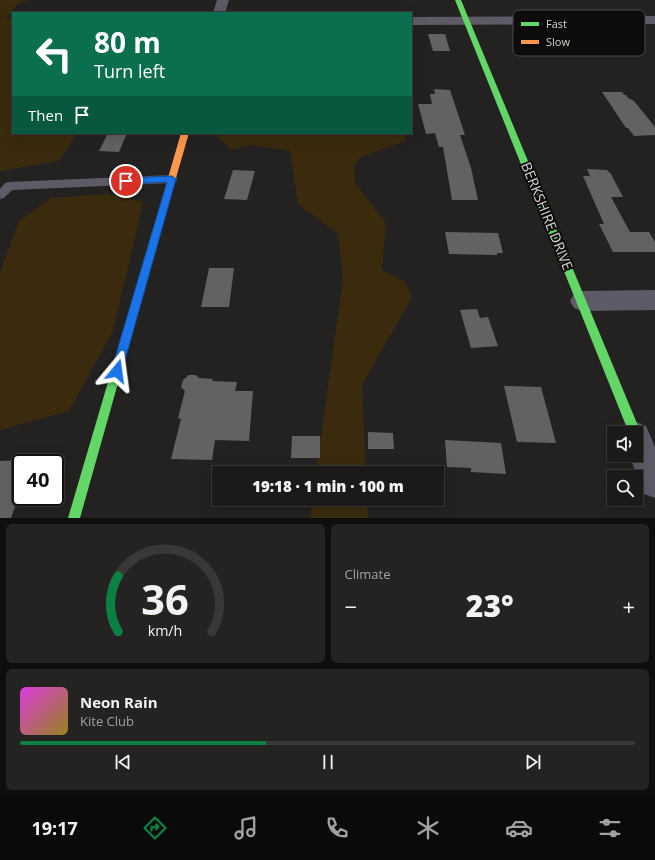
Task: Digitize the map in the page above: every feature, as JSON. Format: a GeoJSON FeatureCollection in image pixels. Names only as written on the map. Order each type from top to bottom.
{"type":"FeatureCollection","features":[{"type":"Feature","properties":{"kind":"street"},"geometry":{"type":"LineString","coordinates":[[219,12],[222,0]]}},
{"type":"Feature","properties":{"kind":"street","name":"BERKSHIRE DRIVE"},"geometry":{"type":"LineString","coordinates":[[458,0],[632,426]]}},
{"type":"Feature","properties":{"kind":"street"},"geometry":{"type":"LineString","coordinates":[[645,20],[655,20]]}},
{"type":"Feature","properties":{"kind":"street"},"geometry":{"type":"LineString","coordinates":[[412,21],[513,21]]}},
{"type":"Feature","properties":{"kind":"street"},"geometry":{"type":"LineString","coordinates":[[74,518],[185,134]]}},
{"type":"Feature","properties":{"kind":"street"},"geometry":{"type":"LineString","coordinates":[[582,301],[655,300]]}},
{"type":"Feature","properties":{"kind":"street"},"geometry":{"type":"LineString","coordinates":[[643,453],[655,483]]}},
{"type":"Feature","properties":{"kind":"lane"},"geometry":{"type":"LineString","coordinates":[[0,195],[10,186],[172,179]]}},
{"type":"Feature","properties":{"kind":"shaded area"},"geometry":{"type":"Polygon","coordinates":[[[0,0],[28,0],[18,4],[6,18],[12,18],[12,134],[77,134],[59,161],[0,171],[0,0]]]}},
{"type":"Feature","properties":{"kind":"shaded area"},"geometry":{"type":"Polygon","coordinates":[[[214,134],[405,134],[406,141],[361,157],[354,165],[355,183],[386,223],[382,270],[404,281],[412,297],[362,385],[366,466],[317,466],[343,278],[338,234],[298,204],[290,151],[251,145],[232,150],[214,134]]]}},
{"type":"Feature","properties":{"kind":"shaded area"},"geometry":{"type":"Polygon","coordinates":[[[109,194],[143,202],[113,331],[69,411],[0,430],[0,272],[19,221],[51,198],[109,194]]]}},
{"type":"Feature","properties":{"kind":"shaded area"},"geometry":{"type":"Polygon","coordinates":[[[312,506],[367,506],[368,518],[310,518],[312,506]]]}},
{"type":"Feature","properties":{"kind":"building"},"geometry":{"type":"Polygon","coordinates":[[[428,34],[445,34],[450,51],[433,51],[428,34]]]}},
{"type":"Feature","properties":{"kind":"building"},"geometry":{"type":"Polygon","coordinates":[[[434,89],[450,90],[465,135],[460,135],[471,168],[478,200],[452,200],[443,147],[439,147],[435,133],[426,134],[418,104],[432,104],[430,94],[435,94],[434,89]]]}},
{"type":"Feature","properties":{"kind":"building"},"geometry":{"type":"Polygon","coordinates":[[[602,92],[622,92],[634,101],[655,127],[655,135],[634,136],[628,128],[626,128],[602,92]]]}},
{"type":"Feature","properties":{"kind":"building"},"geometry":{"type":"Polygon","coordinates":[[[108,134],[127,134],[119,152],[99,151],[108,134]]]}},
{"type":"Feature","properties":{"kind":"building"},"geometry":{"type":"Polygon","coordinates":[[[587,169],[607,170],[611,174],[623,197],[611,197],[630,232],[649,232],[655,242],[655,252],[613,252],[599,224],[604,224],[583,176],[590,176],[587,169]]]}},
{"type":"Feature","properties":{"kind":"building"},"geometry":{"type":"Polygon","coordinates":[[[233,170],[255,171],[247,200],[224,199],[233,170]]]}},
{"type":"Feature","properties":{"kind":"building"},"geometry":{"type":"Polygon","coordinates":[[[445,232],[498,233],[503,253],[497,253],[497,255],[449,254],[445,232]]]}},
{"type":"Feature","properties":{"kind":"building"},"geometry":{"type":"Polygon","coordinates":[[[209,268],[234,268],[229,307],[201,307],[209,268]]]}},
{"type":"Feature","properties":{"kind":"building"},"geometry":{"type":"Polygon","coordinates":[[[477,309],[480,318],[488,317],[498,346],[471,348],[460,310],[477,309]]]}},
{"type":"Feature","properties":{"kind":"building"},"geometry":{"type":"Polygon","coordinates":[[[189,375],[196,375],[199,378],[213,379],[212,381],[237,382],[235,391],[253,391],[249,441],[215,440],[212,460],[171,459],[181,419],[178,418],[185,391],[181,387],[183,380],[189,375]]]}},
{"type":"Feature","properties":{"kind":"building"},"geometry":{"type":"Polygon","coordinates":[[[504,386],[541,387],[556,443],[517,442],[504,386]]]}},
{"type":"Feature","properties":{"kind":"building"},"geometry":{"type":"Polygon","coordinates":[[[368,432],[393,433],[394,449],[368,449],[368,432]]]}},
{"type":"Feature","properties":{"kind":"building"},"geometry":{"type":"Polygon","coordinates":[[[292,436],[320,436],[320,458],[291,458],[292,436]]]}},
{"type":"Feature","properties":{"kind":"building"},"geometry":{"type":"Polygon","coordinates":[[[445,440],[501,443],[506,474],[471,472],[471,468],[447,467],[445,440]]]}},
{"type":"Feature","properties":{"kind":"building"},"geometry":{"type":"Polygon","coordinates":[[[12,460],[12,506],[15,506],[11,518],[0,518],[0,461],[12,460]]]}},
{"type":"Feature","properties":{"kind":"traffic: fast"},"geometry":{"type":"LineString","coordinates":[[458,0],[632,426]]}},
{"type":"Feature","properties":{"kind":"traffic: fast"},"geometry":{"type":"LineString","coordinates":[[74,518],[165,202]]}},
{"type":"Feature","properties":{"kind":"traffic: slow"},"geometry":{"type":"LineString","coordinates":[[165,202],[185,134]]}},
{"type":"Feature","properties":{"kind":"route"},"geometry":{"type":"LineString","coordinates":[[117,371],[172,179],[126,181]]}}]}
